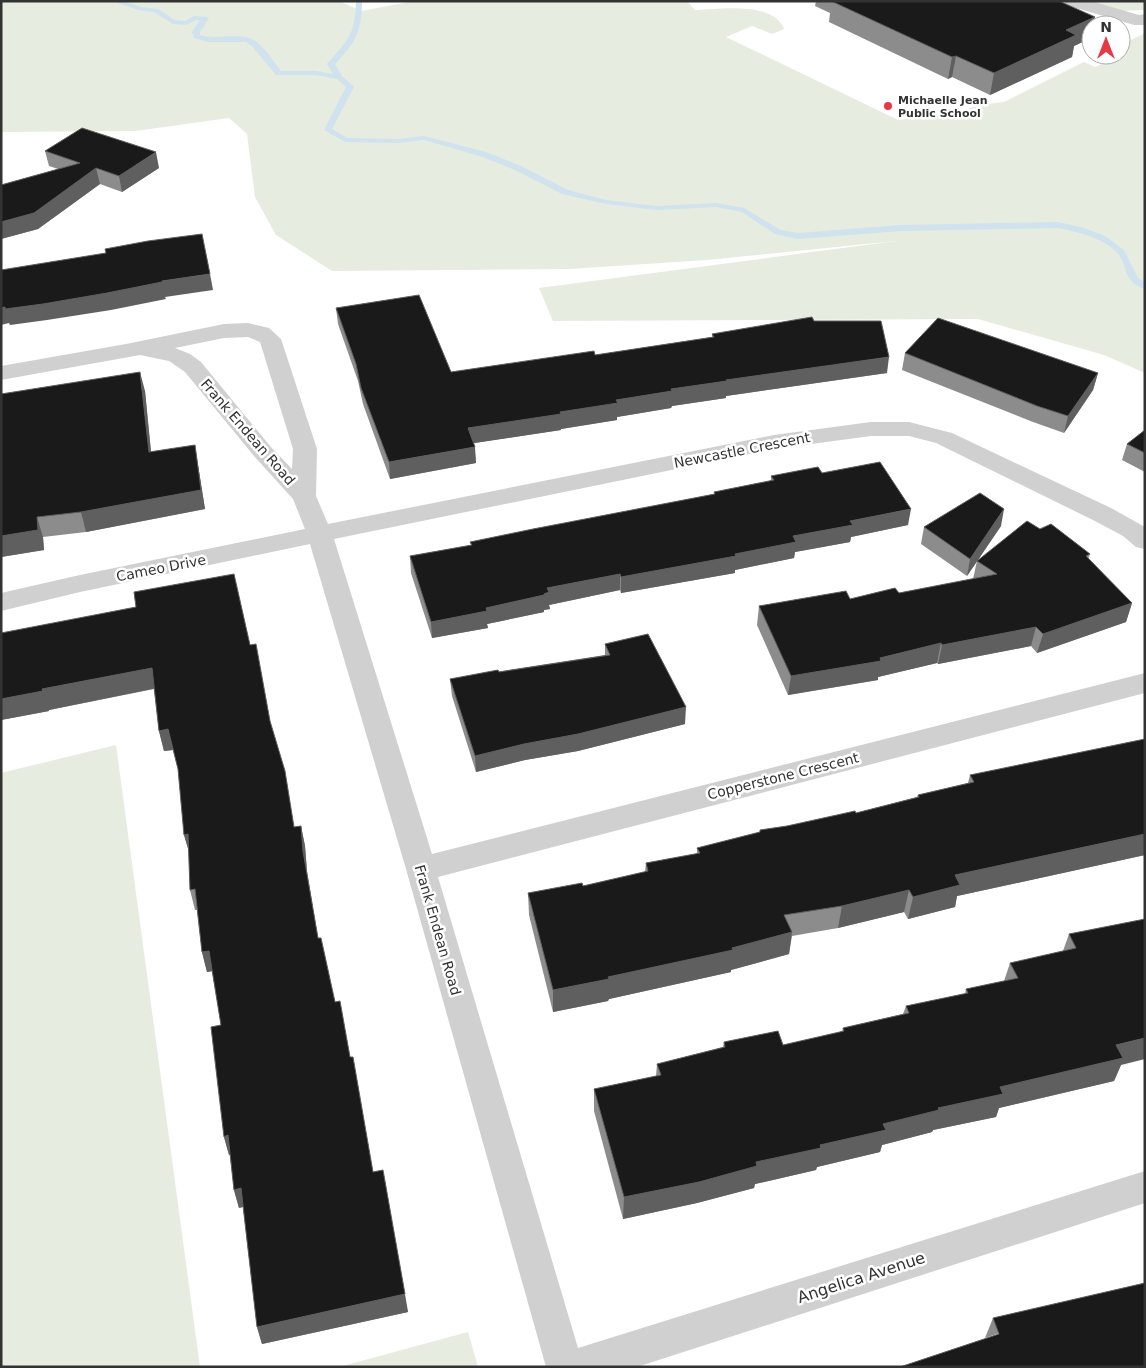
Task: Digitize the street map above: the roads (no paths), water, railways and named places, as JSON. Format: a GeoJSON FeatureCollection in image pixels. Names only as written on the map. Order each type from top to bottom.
{"type":"FeatureCollection","features":[{"type":"Feature","properties":{"kind":"street"},"geometry":{"type":"LineString","coordinates":[[1072,1],[1140,21],[1145,19]]}},
{"type":"Feature","properties":{"kind":"street","name":"Frank Endean Road"},"geometry":{"type":"LineString","coordinates":[[1,373],[126,351],[224,331],[248,330],[261,333],[270,339],[273,346],[305,449],[304,496]]}},
{"type":"Feature","properties":{"kind":"street","name":"Frank Endean Road"},"geometry":{"type":"LineString","coordinates":[[193,367],[191,354],[193,347],[199,340],[224,331]]}},
{"type":"Feature","properties":{"kind":"street","name":"Frank Endean Road"},"geometry":{"type":"LineString","coordinates":[[126,351],[169,352],[180,355],[193,367],[262,451],[304,496],[320,534],[420,869],[564,1367]]}},
{"type":"Feature","properties":{"kind":"street","name":"Newcastle Crescent"},"geometry":{"type":"LineString","coordinates":[[320,534],[774,442],[871,429],[909,429],[944,438],[1102,514],[1132,530],[1145,540]]}},
{"type":"Feature","properties":{"kind":"street","name":"Cameo Drive"},"geometry":{"type":"LineString","coordinates":[[1,602],[39,592],[256,550],[320,534]]}},
{"type":"Feature","properties":{"kind":"street","name":"Copperstone Crescent"},"geometry":{"type":"LineString","coordinates":[[420,869],[1145,683]]}},
{"type":"Feature","properties":{"kind":"street","name":"Angelica Avenue"},"geometry":{"type":"LineString","coordinates":[[577,1367],[1145,1187]]}},
{"type":"Feature","properties":{"kind":"waterway"},"geometry":{"type":"LineString","coordinates":[[115,1],[140,9],[156,10],[173,22],[186,23],[194,18],[205,18],[196,32],[197,36],[209,40],[248,40],[255,44],[279,73],[316,73],[339,77]]}},
{"type":"Feature","properties":{"kind":"waterway"},"geometry":{"type":"LineString","coordinates":[[339,77],[331,64],[354,37],[358,22],[359,1]]}},
{"type":"Feature","properties":{"kind":"waterway"},"geometry":{"type":"LineString","coordinates":[[339,77],[350,87],[345,100],[332,118],[328,130],[345,140],[398,141],[424,138],[483,154],[518,168],[565,192],[606,202],[657,208],[716,205],[744,210],[778,232],[798,236],[901,228],[1058,225],[1081,230],[1102,238],[1121,252],[1134,280],[1145,286]]}},
{"type":"Feature","properties":{"kind":"place","name":"Michaelle Jean Public School"},"geometry":{"type":"Point","coordinates":[888,106]}}]}
